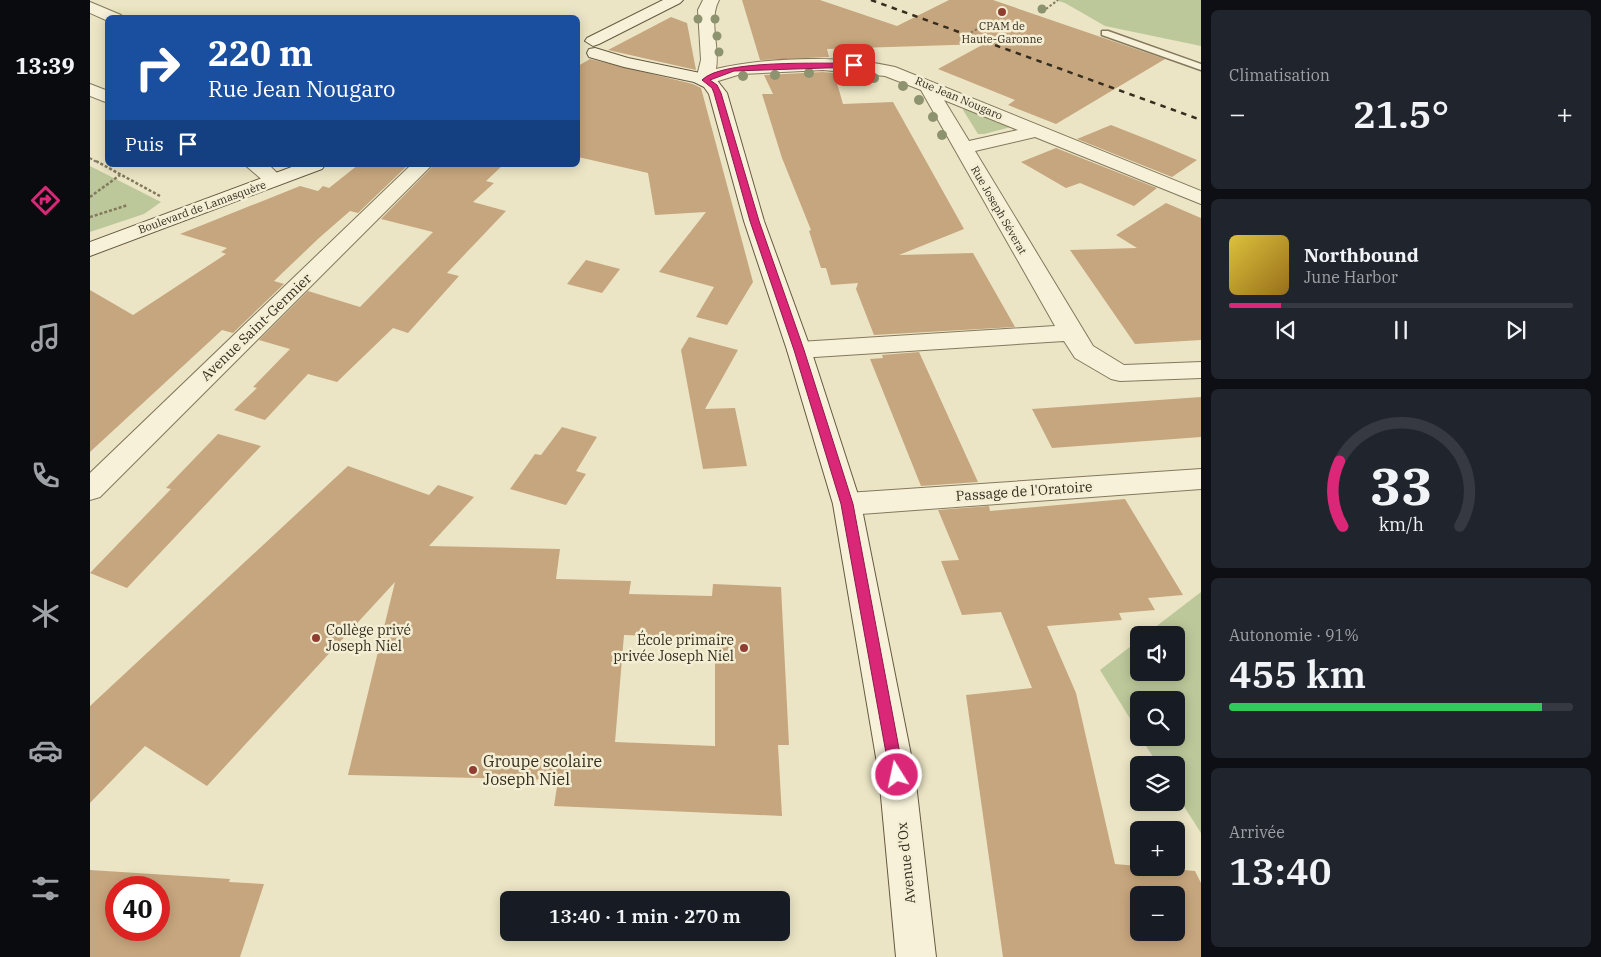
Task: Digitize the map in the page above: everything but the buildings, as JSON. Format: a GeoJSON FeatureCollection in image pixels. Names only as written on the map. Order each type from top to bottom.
{"type":"FeatureCollection","features":[{"type":"Feature","properties":{"kind":"street"},"geometry":{"type":"LineString","coordinates":[[580,54],[589,45],[675,0]]}},
{"type":"Feature","properties":{"kind":"street"},"geometry":{"type":"LineString","coordinates":[[589,45],[624,62],[705,80],[709,60],[706,10],[711,0]]}},
{"type":"Feature","properties":{"kind":"street"},"geometry":{"type":"LineString","coordinates":[[90,7],[108,15]]}},
{"type":"Feature","properties":{"kind":"street","name":"Rue Jean Nougaro"},"geometry":{"type":"LineString","coordinates":[[705,80],[712,75],[733,69],[831,64],[889,71],[1201,198]]}},
{"type":"Feature","properties":{"kind":"street","name":"Avenue d'Ox"},"geometry":{"type":"LineString","coordinates":[[705,80],[715,86],[718,93],[754,221],[799,350],[847,504],[897,775],[916,957]]}},
{"type":"Feature","properties":{"kind":"street","name":"Rue Joseph Séverat"},"geometry":{"type":"LineString","coordinates":[[927,86],[1071,333]]}},
{"type":"Feature","properties":{"kind":"street"},"geometry":{"type":"LineString","coordinates":[[90,89],[105,96]]}},
{"type":"Feature","properties":{"kind":"street"},"geometry":{"type":"LineString","coordinates":[[964,148],[1038,131]]}},
{"type":"Feature","properties":{"kind":"street"},"geometry":{"type":"LineString","coordinates":[[258,167],[267,172],[274,180]]}},
{"type":"Feature","properties":{"kind":"street","name":"Boulevard de Lamasquère"},"geometry":{"type":"LineString","coordinates":[[90,249],[310,167]]}},
{"type":"Feature","properties":{"kind":"street","name":"Avenue Saint-Germier"},"geometry":{"type":"LineString","coordinates":[[90,490],[420,167]]}},
{"type":"Feature","properties":{"kind":"street"},"geometry":{"type":"LineString","coordinates":[[799,350],[1071,333],[1084,352],[1120,373],[1200,371]]}},
{"type":"Feature","properties":{"kind":"street","name":"Passage de l'Oratoire"},"geometry":{"type":"LineString","coordinates":[[847,504],[1201,479]]}},
{"type":"Feature","properties":{"kind":"lane"},"geometry":{"type":"LineString","coordinates":[[1105,33],[1201,67]]}},
{"type":"Feature","properties":{"kind":"path"},"geometry":{"type":"LineString","coordinates":[[1046,9],[1058,0]]}},
{"type":"Feature","properties":{"kind":"path"},"geometry":{"type":"LineString","coordinates":[[963,37],[984,25]]}},
{"type":"Feature","properties":{"kind":"path"},"geometry":{"type":"LineString","coordinates":[[90,158],[105,166]]}},
{"type":"Feature","properties":{"kind":"path"},"geometry":{"type":"LineString","coordinates":[[106,167],[188,212]]}},
{"type":"Feature","properties":{"kind":"path"},"geometry":{"type":"LineString","coordinates":[[90,197],[120,175]]}},
{"type":"Feature","properties":{"kind":"green space"},"geometry":{"type":"Polygon","coordinates":[[[1055,0],[1201,0],[1201,46],[1105,26],[1065,3],[1055,0]]]}},
{"type":"Feature","properties":{"kind":"green space"},"geometry":{"type":"Polygon","coordinates":[[[965,108],[1011,127],[978,134],[963,110],[965,108]]]}},
{"type":"Feature","properties":{"kind":"green space"},"geometry":{"type":"Polygon","coordinates":[[[90,166],[161,202],[144,214],[90,232],[90,166]]]}},
{"type":"Feature","properties":{"kind":"green space"},"geometry":{"type":"Polygon","coordinates":[[[1201,592],[1201,833],[1185,808],[1185,756],[1152,756],[1146,746],[1185,746],[1185,691],[1130,691],[1130,718],[1100,670],[1130,647],[1130,681],[1185,681],[1185,626],[1157,626],[1201,592]]]}},
{"type":"Feature","properties":{"kind":"railway"},"geometry":{"type":"LineString","coordinates":[[871,0],[1201,120]]}},
{"type":"Feature","properties":{"kind":"place","name":"CPAM de Haute-Garonne"},"geometry":{"type":"Point","coordinates":[1002,12]}},
{"type":"Feature","properties":{"kind":"place","name":"Collège privé Joseph Niel"},"geometry":{"type":"Point","coordinates":[316,638]}},
{"type":"Feature","properties":{"kind":"place","name":"École primaire privée Joseph Niel"},"geometry":{"type":"Point","coordinates":[744,648]}},
{"type":"Feature","properties":{"kind":"place","name":"Groupe scolaire Joseph Niel"},"geometry":{"type":"Point","coordinates":[473,770]}},
{"type":"Feature","properties":{"kind":"route"},"geometry":{"type":"LineString","coordinates":[[854,65],[831,64],[733,69],[719,72],[705,80],[715,86],[718,93],[754,221],[799,350],[847,504],[897,775]]}}]}
